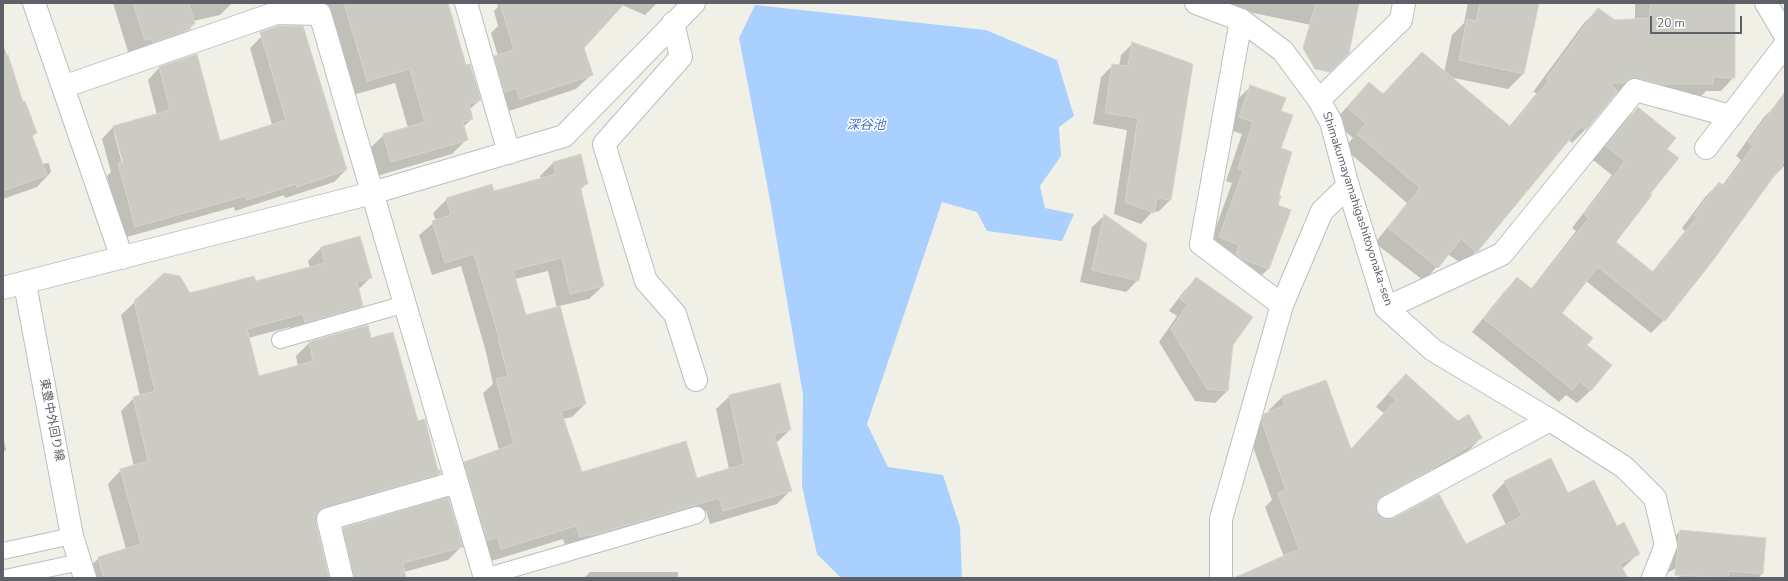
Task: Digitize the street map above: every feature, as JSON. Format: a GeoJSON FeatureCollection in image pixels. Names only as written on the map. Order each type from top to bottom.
{"type":"FeatureCollection","features":[{"type":"Feature","properties":{"kind":"street"},"geometry":{"type":"LineString","coordinates":[[34,3],[122,258]]}},
{"type":"Feature","properties":{"kind":"street"},"geometry":{"type":"LineString","coordinates":[[466,3],[509,153]]}},
{"type":"Feature","properties":{"kind":"street"},"geometry":{"type":"LineString","coordinates":[[3,288],[25,284],[372,193],[564,136],[694,3]]}},
{"type":"Feature","properties":{"kind":"street","name":"Shimakumayamahigashitoyonaka-sen"},"geometry":{"type":"LineString","coordinates":[[1196,3],[1241,20],[1283,51],[1319,100],[1331,122],[1348,186],[1386,308],[1432,350],[1550,420],[1624,467],[1655,498],[1666,545],[1653,578]]}},
{"type":"Feature","properties":{"kind":"street"},"geometry":{"type":"LineString","coordinates":[[1319,100],[1401,20],[1404,3]]}},
{"type":"Feature","properties":{"kind":"street"},"geometry":{"type":"LineString","coordinates":[[1766,3],[1785,35]]}},
{"type":"Feature","properties":{"kind":"street"},"geometry":{"type":"LineString","coordinates":[[63,87],[261,10],[276,13],[320,14],[485,578]]}},
{"type":"Feature","properties":{"kind":"street"},"geometry":{"type":"LineString","coordinates":[[1241,20],[1201,244],[1282,306]]}},
{"type":"Feature","properties":{"kind":"street"},"geometry":{"type":"LineString","coordinates":[[673,23],[681,57],[604,144],[646,281],[675,314],[696,380]]}},
{"type":"Feature","properties":{"kind":"street"},"geometry":{"type":"LineString","coordinates":[[1706,148],[1785,45]]}},
{"type":"Feature","properties":{"kind":"street"},"geometry":{"type":"LineString","coordinates":[[1386,308],[1502,254],[1634,90],[1731,116]]}},
{"type":"Feature","properties":{"kind":"street"},"geometry":{"type":"LineString","coordinates":[[1221,578],[1221,519],[1282,306],[1322,211],[1348,186]]}},
{"type":"Feature","properties":{"kind":"street","name":"東豊中外回り線"},"geometry":{"type":"LineString","coordinates":[[25,284],[72,536],[83,570]]}},
{"type":"Feature","properties":{"kind":"street"},"geometry":{"type":"LineString","coordinates":[[1388,507],[1550,420]]}},
{"type":"Feature","properties":{"kind":"street"},"geometry":{"type":"LineString","coordinates":[[342,578],[328,518],[457,482]]}},
{"type":"Feature","properties":{"kind":"lane"},"geometry":{"type":"LineString","coordinates":[[280,340],[405,304]]}},
{"type":"Feature","properties":{"kind":"lane"},"geometry":{"type":"LineString","coordinates":[[485,578],[697,514]]}},
{"type":"Feature","properties":{"kind":"lane"},"geometry":{"type":"LineString","coordinates":[[3,551],[72,536]]}},
{"type":"Feature","properties":{"kind":"lane"},"geometry":{"type":"LineString","coordinates":[[5,578],[83,570]]}},
{"type":"Feature","properties":{"kind":"water","name":"深谷池"},"geometry":{"type":"Polygon","coordinates":[[[755,5],[986,30],[1057,60],[1074,116],[1059,127],[1061,156],[1040,186],[1045,208],[1074,214],[1062,241],[987,231],[977,212],[942,202],[867,424],[888,467],[943,475],[960,527],[962,578],[841,578],[817,554],[802,486],[803,395],[768,189],[739,38],[755,5]]]}},
{"type":"Feature","properties":{"kind":"building"},"geometry":{"type":"Polygon","coordinates":[[[133,3],[189,3],[195,24],[190,26],[191,29],[153,43],[151,38],[145,40],[133,3]]]}},
{"type":"Feature","properties":{"kind":"building"},"geometry":{"type":"Polygon","coordinates":[[[344,3],[448,3],[466,65],[470,64],[481,100],[469,104],[473,119],[463,122],[468,140],[391,162],[383,134],[425,122],[410,69],[367,81],[344,3]]]}},
{"type":"Feature","properties":{"kind":"building"},"geometry":{"type":"Polygon","coordinates":[[[500,3],[625,3],[584,48],[593,75],[520,99],[516,88],[504,92],[494,56],[514,50],[500,3]]]}},
{"type":"Feature","properties":{"kind":"building"},"geometry":{"type":"Polygon","coordinates":[[[1316,3],[1359,3],[1349,53],[1330,72],[1315,69],[1303,48],[1316,3]]]}},
{"type":"Feature","properties":{"kind":"building"},"geometry":{"type":"Polygon","coordinates":[[[1480,3],[1539,3],[1524,74],[1459,60],[1467,19],[1476,21],[1480,3]]]}},
{"type":"Feature","properties":{"kind":"building"},"geometry":{"type":"Polygon","coordinates":[[[1650,3],[1735,3],[1735,78],[1713,77],[1713,84],[1660,84],[1638,78],[1631,78],[1624,83],[1609,83],[1618,91],[1586,130],[1581,126],[1477,252],[1461,239],[1438,268],[1388,228],[1420,188],[1357,134],[1366,124],[1347,107],[1369,82],[1383,94],[1422,52],[1511,127],[1550,79],[1546,79],[1598,8],[1615,20],[1650,18],[1650,3]]]}},
{"type":"Feature","properties":{"kind":"building"},"geometry":{"type":"Polygon","coordinates":[[[278,26],[303,26],[347,170],[297,187],[296,184],[247,200],[245,196],[135,227],[118,163],[123,162],[113,126],[170,110],[159,67],[197,54],[220,141],[286,120],[260,32],[278,26]]]}},
{"type":"Feature","properties":{"kind":"building"},"geometry":{"type":"Polygon","coordinates":[[[1132,42],[1193,64],[1171,200],[1157,198],[1154,213],[1125,202],[1138,118],[1105,113],[1112,64],[1128,66],[1132,42]]]}},
{"type":"Feature","properties":{"kind":"building"},"geometry":{"type":"Polygon","coordinates":[[[8,55],[23,102],[25,101],[37,133],[32,135],[47,175],[3,191],[3,56],[8,55]]]}},
{"type":"Feature","properties":{"kind":"building"},"geometry":{"type":"Polygon","coordinates":[[[1250,85],[1286,98],[1281,111],[1293,115],[1281,148],[1292,152],[1279,195],[1281,196],[1278,205],[1291,210],[1269,269],[1242,259],[1236,255],[1239,245],[1219,237],[1243,171],[1238,169],[1253,122],[1239,117],[1250,85]]]}},
{"type":"Feature","properties":{"kind":"building"},"geometry":{"type":"Polygon","coordinates":[[[1785,92],[1785,161],[1711,263],[1665,321],[1598,267],[1562,313],[1593,338],[1587,345],[1612,365],[1591,391],[1579,381],[1573,390],[1484,319],[1517,277],[1532,289],[1589,218],[1584,214],[1625,161],[1606,146],[1638,107],[1676,138],[1667,149],[1679,158],[1650,194],[1652,195],[1616,242],[1653,272],[1697,217],[1694,215],[1719,182],[1724,186],[1753,146],[1748,142],[1785,92]]]}},
{"type":"Feature","properties":{"kind":"building"},"geometry":{"type":"Polygon","coordinates":[[[581,154],[588,184],[580,186],[604,286],[570,294],[562,258],[513,270],[526,315],[560,306],[586,404],[561,411],[582,472],[686,441],[697,478],[744,464],[729,395],[780,383],[791,430],[774,434],[792,491],[723,511],[719,498],[590,536],[590,534],[580,537],[576,526],[501,549],[498,537],[487,540],[464,462],[514,444],[496,379],[508,376],[499,338],[474,254],[445,263],[432,221],[451,215],[446,198],[492,184],[494,191],[556,174],[553,162],[581,154]]]}},
{"type":"Feature","properties":{"kind":"building"},"geometry":{"type":"Polygon","coordinates":[[[1104,214],[1147,244],[1139,281],[1092,270],[1104,214]]]}},
{"type":"Feature","properties":{"kind":"building"},"geometry":{"type":"Polygon","coordinates":[[[360,236],[372,278],[357,282],[363,306],[305,323],[303,314],[247,329],[259,376],[313,361],[309,342],[368,325],[371,338],[393,332],[418,421],[425,419],[438,471],[440,470],[441,473],[319,510],[316,515],[316,522],[329,578],[104,578],[98,557],[141,544],[120,469],[148,461],[133,397],[155,391],[134,301],[164,273],[180,276],[190,293],[254,276],[256,281],[325,263],[321,247],[360,236]]]}},
{"type":"Feature","properties":{"kind":"building"},"geometry":{"type":"Polygon","coordinates":[[[1196,277],[1253,317],[1233,345],[1228,391],[1207,389],[1171,329],[1188,304],[1180,299],[1196,277]]]}},
{"type":"Feature","properties":{"kind":"building"},"geometry":{"type":"Polygon","coordinates":[[[1406,374],[1458,421],[1469,414],[1482,438],[1427,472],[1382,496],[1377,501],[1376,506],[1377,513],[1381,517],[1387,519],[1394,518],[1439,494],[1466,544],[1522,516],[1504,481],[1551,458],[1568,493],[1594,480],[1617,526],[1624,522],[1640,554],[1620,564],[1628,578],[1234,578],[1299,549],[1278,493],[1286,490],[1262,422],[1264,414],[1285,405],[1282,396],[1326,380],[1351,449],[1396,400],[1388,393],[1406,374]]]}},
{"type":"Feature","properties":{"kind":"building"},"geometry":{"type":"Polygon","coordinates":[[[448,497],[463,547],[403,563],[406,578],[354,578],[343,528],[448,497]]]}},
{"type":"Feature","properties":{"kind":"building"},"geometry":{"type":"Polygon","coordinates":[[[1680,530],[1766,538],[1763,574],[1729,571],[1728,578],[1675,575],[1680,530]]]}}]}
